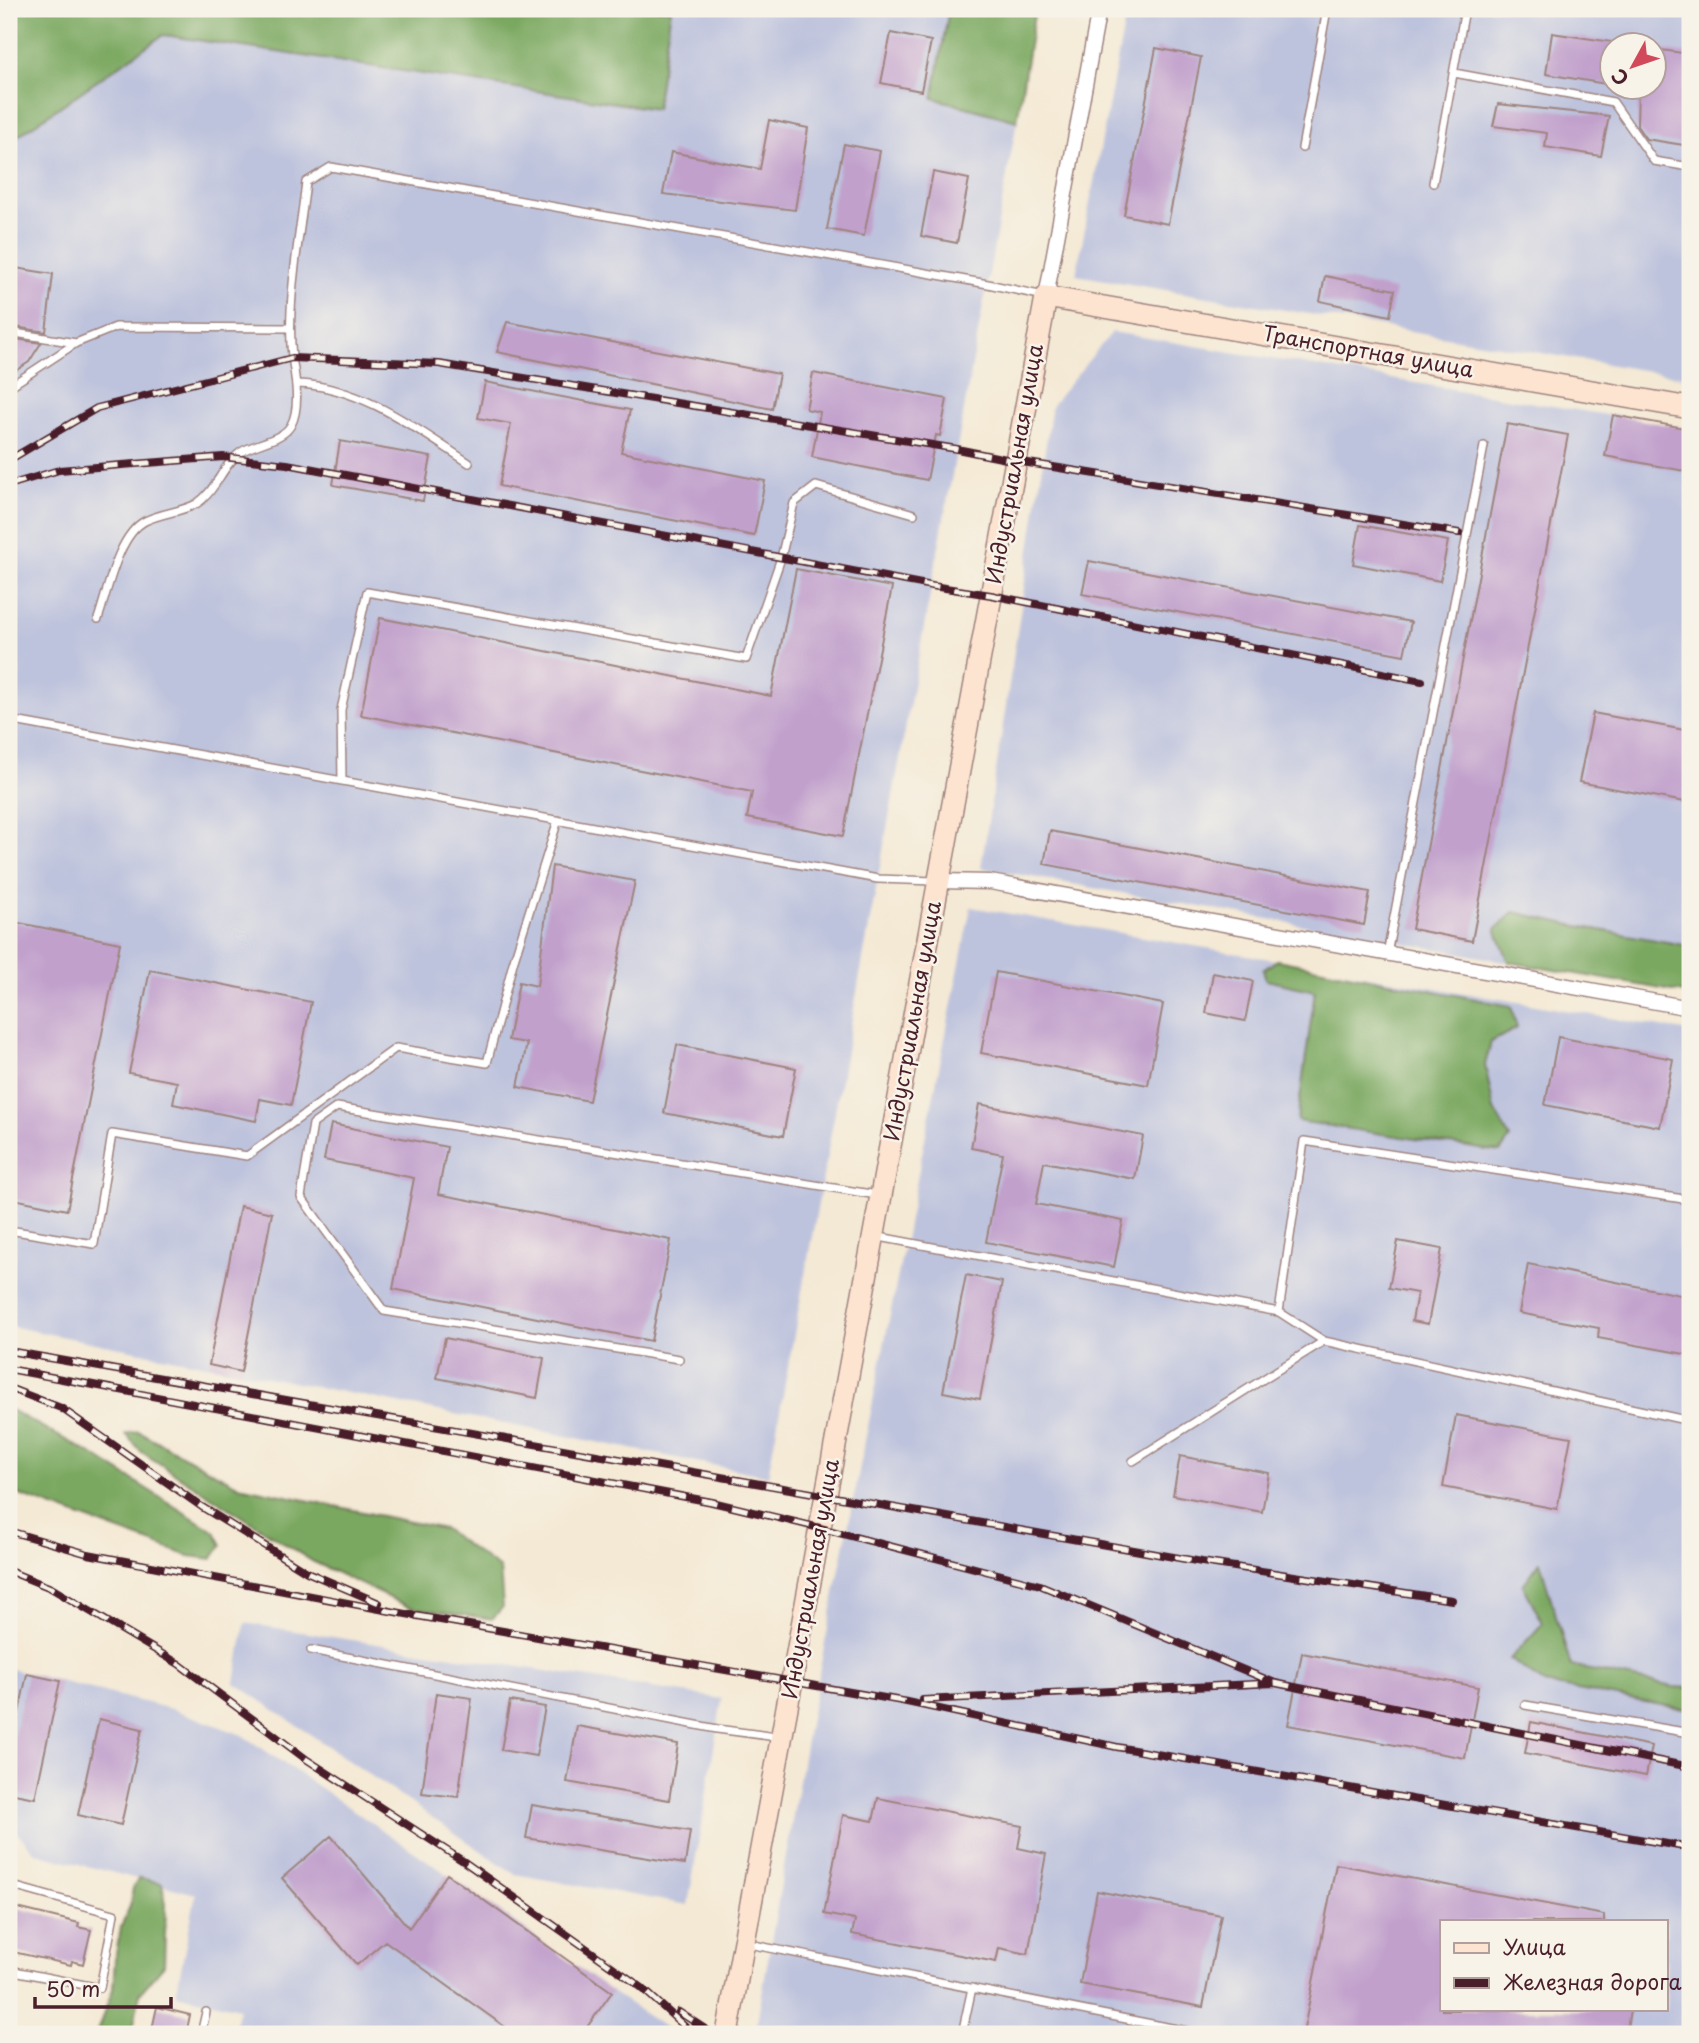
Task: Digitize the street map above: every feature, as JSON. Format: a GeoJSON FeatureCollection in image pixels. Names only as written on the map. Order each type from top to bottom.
{"type":"FeatureCollection","features":[{"type":"Feature","properties":{"kind":"street","name":"Индустриальная улица"},"geometry":{"type":"LineString","coordinates":[[727,2034],[1099,9]]}},
{"type":"Feature","properties":{"kind":"street","name":"Транспортная улица"},"geometry":{"type":"LineString","coordinates":[[1046,297],[1690,408]]}},
{"type":"Feature","properties":{"kind":"street"},"geometry":{"type":"LineString","coordinates":[[939,881],[990,882],[1690,1009]]}},
{"type":"Feature","properties":{"kind":"lane"},"geometry":{"type":"LineString","coordinates":[[1302,148],[1327,9]]}},
{"type":"Feature","properties":{"kind":"lane"},"geometry":{"type":"LineString","coordinates":[[1433,183],[1465,9]]}},
{"type":"Feature","properties":{"kind":"lane"},"geometry":{"type":"LineString","coordinates":[[1454,73],[1613,102],[1654,161],[1690,167]]}},
{"type":"Feature","properties":{"kind":"lane"},"geometry":{"type":"LineString","coordinates":[[98,619],[125,539],[135,527],[148,519],[195,504],[207,494],[233,458],[287,431],[293,421],[297,384],[290,328],[306,182],[331,167],[988,284],[1046,297]]}},
{"type":"Feature","properties":{"kind":"lane"},"geometry":{"type":"LineString","coordinates":[[9,387],[76,343],[116,327],[290,328]]}},
{"type":"Feature","properties":{"kind":"lane"},"geometry":{"type":"LineString","coordinates":[[9,332],[76,343]]}},
{"type":"Feature","properties":{"kind":"lane"},"geometry":{"type":"LineString","coordinates":[[297,384],[338,390],[405,421],[469,463]]}},
{"type":"Feature","properties":{"kind":"lane"},"geometry":{"type":"LineString","coordinates":[[1387,954],[1484,446]]}},
{"type":"Feature","properties":{"kind":"lane"},"geometry":{"type":"LineString","coordinates":[[342,781],[341,710],[367,592],[746,659],[781,558],[794,503],[816,486],[914,514]]}},
{"type":"Feature","properties":{"kind":"lane"},"geometry":{"type":"LineString","coordinates":[[9,720],[878,879],[939,881]]}},
{"type":"Feature","properties":{"kind":"lane"},"geometry":{"type":"LineString","coordinates":[[9,1230],[94,1244],[112,1134],[247,1156],[396,1048],[487,1063],[513,963],[558,820]]}},
{"type":"Feature","properties":{"kind":"lane"},"geometry":{"type":"LineString","coordinates":[[679,1359],[384,1311],[301,1197],[313,1124],[337,1107],[881,1195]]}},
{"type":"Feature","properties":{"kind":"lane"},"geometry":{"type":"LineString","coordinates":[[1279,1312],[1304,1141],[1690,1200]]}},
{"type":"Feature","properties":{"kind":"lane"},"geometry":{"type":"LineString","coordinates":[[874,1236],[1279,1312],[1324,1341],[1690,1421]]}},
{"type":"Feature","properties":{"kind":"lane"},"geometry":{"type":"LineString","coordinates":[[1133,1461],[1324,1341]]}},
{"type":"Feature","properties":{"kind":"lane"},"geometry":{"type":"LineString","coordinates":[[311,1650],[716,1729],[782,1737]]}},
{"type":"Feature","properties":{"kind":"lane"},"geometry":{"type":"LineString","coordinates":[[1525,1704],[1690,1733]]}},
{"type":"Feature","properties":{"kind":"lane"},"geometry":{"type":"LineString","coordinates":[[9,1885],[114,1914],[100,1988],[9,1970]]}},
{"type":"Feature","properties":{"kind":"lane"},"geometry":{"type":"LineString","coordinates":[[744,1943],[1202,2034]]}},
{"type":"Feature","properties":{"kind":"lane"},"geometry":{"type":"LineString","coordinates":[[962,2034],[972,1988]]}},
{"type":"Feature","properties":{"kind":"lane"},"geometry":{"type":"LineString","coordinates":[[201,2034],[206,2012]]}},
{"type":"Feature","properties":{"kind":"shaded area"},"geometry":{"type":"Polygon","coordinates":[[[671,9],[949,9],[933,98],[1017,121],[768,1476],[9,1326],[9,142],[163,35],[655,109],[671,9]]]}},
{"type":"Feature","properties":{"kind":"shaded area"},"geometry":{"type":"Polygon","coordinates":[[[1127,9],[1690,9],[1690,378],[1076,275],[1127,9]]]}},
{"type":"Feature","properties":{"kind":"shaded area"},"geometry":{"type":"Polygon","coordinates":[[[1112,332],[1690,429],[1690,994],[981,868],[1052,405],[1112,332]]]}},
{"type":"Feature","properties":{"kind":"shaded area"},"geometry":{"type":"Polygon","coordinates":[[[971,907],[1690,1032],[1690,2034],[755,2034],[808,1729],[971,907]]]}},
{"type":"Feature","properties":{"kind":"shaded area"},"geometry":{"type":"Polygon","coordinates":[[[245,1623],[722,1699],[688,1905],[515,1874],[235,1683],[245,1623]]]}},
{"type":"Feature","properties":{"kind":"shaded area"},"geometry":{"type":"Polygon","coordinates":[[[11,1669],[175,1710],[242,1735],[447,1874],[675,2034],[263,2034],[234,2030],[239,2008],[176,1994],[196,1894],[36,1853],[9,1824],[11,1669]]]}},
{"type":"Feature","properties":{"kind":"green space"},"geometry":{"type":"Polygon","coordinates":[[[9,9],[671,9],[656,109],[163,35],[9,142],[9,9]]]}},
{"type":"Feature","properties":{"kind":"green space"},"geometry":{"type":"Polygon","coordinates":[[[949,9],[1035,9],[1017,121],[933,98],[949,9]]]}},
{"type":"Feature","properties":{"kind":"green space"},"geometry":{"type":"Polygon","coordinates":[[[1514,912],[1690,946],[1690,994],[1509,962],[1496,929],[1514,912]]]}},
{"type":"Feature","properties":{"kind":"green space"},"geometry":{"type":"Polygon","coordinates":[[[1277,960],[1511,1006],[1517,1028],[1491,1042],[1485,1065],[1494,1110],[1510,1138],[1500,1152],[1297,1121],[1315,991],[1266,980],[1263,970],[1277,960]]]}},
{"type":"Feature","properties":{"kind":"green space"},"geometry":{"type":"Polygon","coordinates":[[[9,1409],[90,1453],[215,1532],[222,1545],[212,1559],[189,1556],[9,1491],[9,1409]]]}},
{"type":"Feature","properties":{"kind":"green space"},"geometry":{"type":"Polygon","coordinates":[[[138,1431],[239,1486],[444,1529],[500,1569],[503,1607],[492,1619],[409,1607],[312,1561],[140,1451],[126,1434],[138,1431]]]}},
{"type":"Feature","properties":{"kind":"green space"},"geometry":{"type":"Polygon","coordinates":[[[1540,1562],[1571,1666],[1673,1687],[1690,1688],[1690,1710],[1544,1684],[1510,1659],[1543,1623],[1523,1585],[1540,1562]]]}},
{"type":"Feature","properties":{"kind":"green space"},"geometry":{"type":"Polygon","coordinates":[[[139,1878],[162,1883],[166,1904],[164,1965],[140,1993],[132,2034],[96,2034],[113,1989],[121,1927],[130,1906],[133,1888],[139,1878]]]}},
{"type":"Feature","properties":{"kind":"building"},"geometry":{"type":"Polygon","coordinates":[[[891,33],[931,41],[921,91],[881,83],[891,33]]]}},
{"type":"Feature","properties":{"kind":"building"},"geometry":{"type":"Polygon","coordinates":[[[1552,33],[1598,40],[1598,83],[1546,74],[1552,33]]]}},
{"type":"Feature","properties":{"kind":"building"},"geometry":{"type":"Polygon","coordinates":[[[1156,48],[1201,57],[1168,224],[1124,215],[1156,48]]]}},
{"type":"Feature","properties":{"kind":"building"},"geometry":{"type":"Polygon","coordinates":[[[1668,51],[1690,54],[1690,146],[1646,139],[1637,126],[1638,102],[1668,102],[1668,51]]]}},
{"type":"Feature","properties":{"kind":"building"},"geometry":{"type":"Polygon","coordinates":[[[1498,104],[1609,116],[1601,156],[1545,147],[1547,133],[1493,126],[1498,104]]]}},
{"type":"Feature","properties":{"kind":"building"},"geometry":{"type":"Polygon","coordinates":[[[769,120],[808,128],[795,210],[663,194],[671,152],[760,169],[769,120]]]}},
{"type":"Feature","properties":{"kind":"building"},"geometry":{"type":"Polygon","coordinates":[[[844,144],[880,151],[864,236],[827,229],[844,144]]]}},
{"type":"Feature","properties":{"kind":"building"},"geometry":{"type":"Polygon","coordinates":[[[933,172],[969,179],[957,243],[921,236],[933,172]]]}},
{"type":"Feature","properties":{"kind":"building"},"geometry":{"type":"Polygon","coordinates":[[[9,267],[53,274],[46,332],[9,326],[9,267]]]}},
{"type":"Feature","properties":{"kind":"building"},"geometry":{"type":"Polygon","coordinates":[[[1325,276],[1395,290],[1390,316],[1320,301],[1325,276]]]}},
{"type":"Feature","properties":{"kind":"building"},"geometry":{"type":"Polygon","coordinates":[[[507,322],[779,374],[772,409],[497,352],[507,322]]]}},
{"type":"Feature","properties":{"kind":"building"},"geometry":{"type":"Polygon","coordinates":[[[9,338],[41,343],[29,362],[9,375],[9,338]]]}},
{"type":"Feature","properties":{"kind":"building"},"geometry":{"type":"Polygon","coordinates":[[[813,373],[947,399],[927,480],[812,457],[820,412],[806,409],[813,373]]]}},
{"type":"Feature","properties":{"kind":"building"},"geometry":{"type":"Polygon","coordinates":[[[485,382],[630,410],[621,452],[765,481],[754,536],[499,486],[511,424],[478,418],[485,382]]]}},
{"type":"Feature","properties":{"kind":"building"},"geometry":{"type":"Polygon","coordinates":[[[1613,415],[1690,429],[1690,472],[1605,456],[1613,415]]]}},
{"type":"Feature","properties":{"kind":"building"},"geometry":{"type":"Polygon","coordinates":[[[1507,424],[1568,435],[1472,941],[1412,929],[1507,424]]]}},
{"type":"Feature","properties":{"kind":"building"},"geometry":{"type":"Polygon","coordinates":[[[340,441],[431,457],[423,501],[333,485],[340,441]]]}},
{"type":"Feature","properties":{"kind":"building"},"geometry":{"type":"Polygon","coordinates":[[[1360,525],[1448,541],[1440,581],[1353,564],[1360,525]]]}},
{"type":"Feature","properties":{"kind":"building"},"geometry":{"type":"Polygon","coordinates":[[[1089,561],[1411,622],[1404,655],[1082,594],[1089,561]]]}},
{"type":"Feature","properties":{"kind":"building"},"geometry":{"type":"Polygon","coordinates":[[[796,569],[892,587],[843,836],[747,818],[752,792],[361,715],[380,618],[771,696],[796,569]]]}},
{"type":"Feature","properties":{"kind":"building"},"geometry":{"type":"Polygon","coordinates":[[[1593,713],[1690,731],[1690,803],[1579,782],[1593,713]]]}},
{"type":"Feature","properties":{"kind":"building"},"geometry":{"type":"Polygon","coordinates":[[[1050,831],[1370,892],[1364,925],[1044,864],[1050,831]]]}},
{"type":"Feature","properties":{"kind":"building"},"geometry":{"type":"Polygon","coordinates":[[[552,866],[635,881],[589,1101],[518,1087],[527,1043],[508,1040],[519,982],[537,986],[552,866]]]}},
{"type":"Feature","properties":{"kind":"building"},"geometry":{"type":"Polygon","coordinates":[[[9,921],[120,943],[67,1210],[9,1198],[9,921]]]}},
{"type":"Feature","properties":{"kind":"building"},"geometry":{"type":"Polygon","coordinates":[[[150,970],[311,1002],[291,1105],[260,1099],[256,1121],[173,1104],[177,1082],[129,1073],[150,970]]]}},
{"type":"Feature","properties":{"kind":"building"},"geometry":{"type":"Polygon","coordinates":[[[996,972],[1163,1004],[1148,1085],[981,1053],[996,972]]]}},
{"type":"Feature","properties":{"kind":"building"},"geometry":{"type":"Polygon","coordinates":[[[1213,973],[1253,981],[1245,1021],[1206,1013],[1213,973]]]}},
{"type":"Feature","properties":{"kind":"building"},"geometry":{"type":"Polygon","coordinates":[[[1558,1037],[1673,1059],[1660,1127],[1545,1105],[1558,1037]]]}},
{"type":"Feature","properties":{"kind":"building"},"geometry":{"type":"Polygon","coordinates":[[[677,1045],[796,1068],[783,1136],[664,1113],[677,1045]]]}},
{"type":"Feature","properties":{"kind":"building"},"geometry":{"type":"Polygon","coordinates":[[[979,1104],[1143,1136],[1135,1179],[1044,1162],[1036,1204],[1123,1221],[1114,1267],[986,1242],[1003,1154],[971,1148],[979,1104]]]}},
{"type":"Feature","properties":{"kind":"building"},"geometry":{"type":"Polygon","coordinates":[[[331,1124],[447,1147],[438,1194],[671,1240],[651,1341],[393,1289],[414,1178],[324,1160],[331,1124]]]}},
{"type":"Feature","properties":{"kind":"building"},"geometry":{"type":"Polygon","coordinates":[[[240,1206],[272,1213],[241,1372],[209,1365],[240,1206]]]}},
{"type":"Feature","properties":{"kind":"building"},"geometry":{"type":"Polygon","coordinates":[[[1398,1241],[1442,1249],[1428,1324],[1412,1321],[1417,1293],[1389,1288],[1398,1241]]]}},
{"type":"Feature","properties":{"kind":"building"},"geometry":{"type":"Polygon","coordinates":[[[1528,1264],[1690,1297],[1690,1355],[1598,1338],[1599,1328],[1519,1313],[1528,1264]]]}},
{"type":"Feature","properties":{"kind":"building"},"geometry":{"type":"Polygon","coordinates":[[[966,1275],[1002,1282],[980,1399],[943,1392],[966,1275]]]}},
{"type":"Feature","properties":{"kind":"building"},"geometry":{"type":"Polygon","coordinates":[[[445,1338],[544,1358],[537,1398],[437,1378],[445,1338]]]}},
{"type":"Feature","properties":{"kind":"building"},"geometry":{"type":"Polygon","coordinates":[[[1456,1415],[1571,1437],[1557,1509],[1443,1487],[1456,1415]]]}},
{"type":"Feature","properties":{"kind":"building"},"geometry":{"type":"Polygon","coordinates":[[[1180,1456],[1269,1473],[1262,1512],[1173,1495],[1180,1456]]]}},
{"type":"Feature","properties":{"kind":"building"},"geometry":{"type":"Polygon","coordinates":[[[1302,1653],[1478,1687],[1465,1758],[1288,1725],[1302,1653]]]}},
{"type":"Feature","properties":{"kind":"building"},"geometry":{"type":"Polygon","coordinates":[[[27,1674],[60,1681],[35,1798],[9,1793],[9,1759],[27,1674]]]}},
{"type":"Feature","properties":{"kind":"building"},"geometry":{"type":"Polygon","coordinates":[[[436,1693],[472,1698],[458,1797],[422,1793],[436,1693]]]}},
{"type":"Feature","properties":{"kind":"building"},"geometry":{"type":"Polygon","coordinates":[[[510,1701],[545,1707],[536,1756],[501,1750],[510,1701]]]}},
{"type":"Feature","properties":{"kind":"building"},"geometry":{"type":"Polygon","coordinates":[[[99,1719],[142,1729],[121,1825],[78,1815],[99,1719]]]}},
{"type":"Feature","properties":{"kind":"building"},"geometry":{"type":"Polygon","coordinates":[[[1531,1722],[1652,1746],[1646,1776],[1525,1753],[1531,1722]]]}},
{"type":"Feature","properties":{"kind":"building"},"geometry":{"type":"Polygon","coordinates":[[[577,1726],[678,1744],[669,1800],[567,1782],[577,1726]]]}},
{"type":"Feature","properties":{"kind":"building"},"geometry":{"type":"Polygon","coordinates":[[[878,1798],[1022,1826],[1018,1848],[1046,1854],[1028,1954],[999,1948],[996,1962],[852,1934],[855,1920],[824,1914],[843,1815],[873,1821],[878,1798]]]}},
{"type":"Feature","properties":{"kind":"building"},"geometry":{"type":"Polygon","coordinates":[[[532,1805],[690,1831],[685,1864],[526,1838],[532,1805]]]}},
{"type":"Feature","properties":{"kind":"building"},"geometry":{"type":"Polygon","coordinates":[[[331,1836],[409,1928],[447,1874],[612,1992],[582,2034],[515,2034],[385,1941],[357,1965],[282,1878],[331,1836]]]}},
{"type":"Feature","properties":{"kind":"building"},"geometry":{"type":"Polygon","coordinates":[[[1336,1864],[1604,1915],[1604,1920],[1440,1920],[1440,2011],[1630,2011],[1626,2034],[1303,2034],[1336,1864]]]}},
{"type":"Feature","properties":{"kind":"building"},"geometry":{"type":"Polygon","coordinates":[[[1097,1891],[1221,1915],[1203,2007],[1080,1984],[1097,1891]]]}},
{"type":"Feature","properties":{"kind":"building"},"geometry":{"type":"Polygon","coordinates":[[[9,1906],[79,1923],[78,1927],[91,1930],[83,1964],[72,1961],[71,1965],[9,1951],[9,1906]]]}},
{"type":"Feature","properties":{"kind":"building"},"geometry":{"type":"Polygon","coordinates":[[[157,2007],[190,2015],[186,2034],[151,2034],[157,2007]]]}},
{"type":"Feature","properties":{"kind":"railway"},"geometry":{"type":"LineString","coordinates":[[9,460],[97,408],[292,358],[439,364],[1459,533]]}},
{"type":"Feature","properties":{"kind":"railway"},"geometry":{"type":"LineString","coordinates":[[9,485],[59,470],[223,457],[287,464],[991,595],[1422,681]]}},
{"type":"Feature","properties":{"kind":"railway"},"geometry":{"type":"LineString","coordinates":[[9,1351],[1202,1562],[1452,1600]]}},
{"type":"Feature","properties":{"kind":"railway"},"geometry":{"type":"LineString","coordinates":[[9,1369],[712,1502],[820,1528],[1040,1585],[1275,1683]]}},
{"type":"Feature","properties":{"kind":"railway"},"geometry":{"type":"LineString","coordinates":[[9,1388],[61,1408],[202,1507],[307,1572],[379,1603]]}},
{"type":"Feature","properties":{"kind":"railway"},"geometry":{"type":"LineString","coordinates":[[9,1531],[88,1554],[406,1614],[902,1701],[1117,1747],[1690,1848]]}},
{"type":"Feature","properties":{"kind":"railway"},"geometry":{"type":"LineString","coordinates":[[9,1571],[51,1588],[179,1664],[306,1759],[463,1861],[641,1987],[693,2034]]}},
{"type":"Feature","properties":{"kind":"railway"},"geometry":{"type":"LineString","coordinates":[[923,1700],[1275,1683],[1690,1767]]}},
{"type":"Feature","properties":{"kind":"railway"},"geometry":{"type":"LineString","coordinates":[[679,2012],[713,2034]]}}]}
